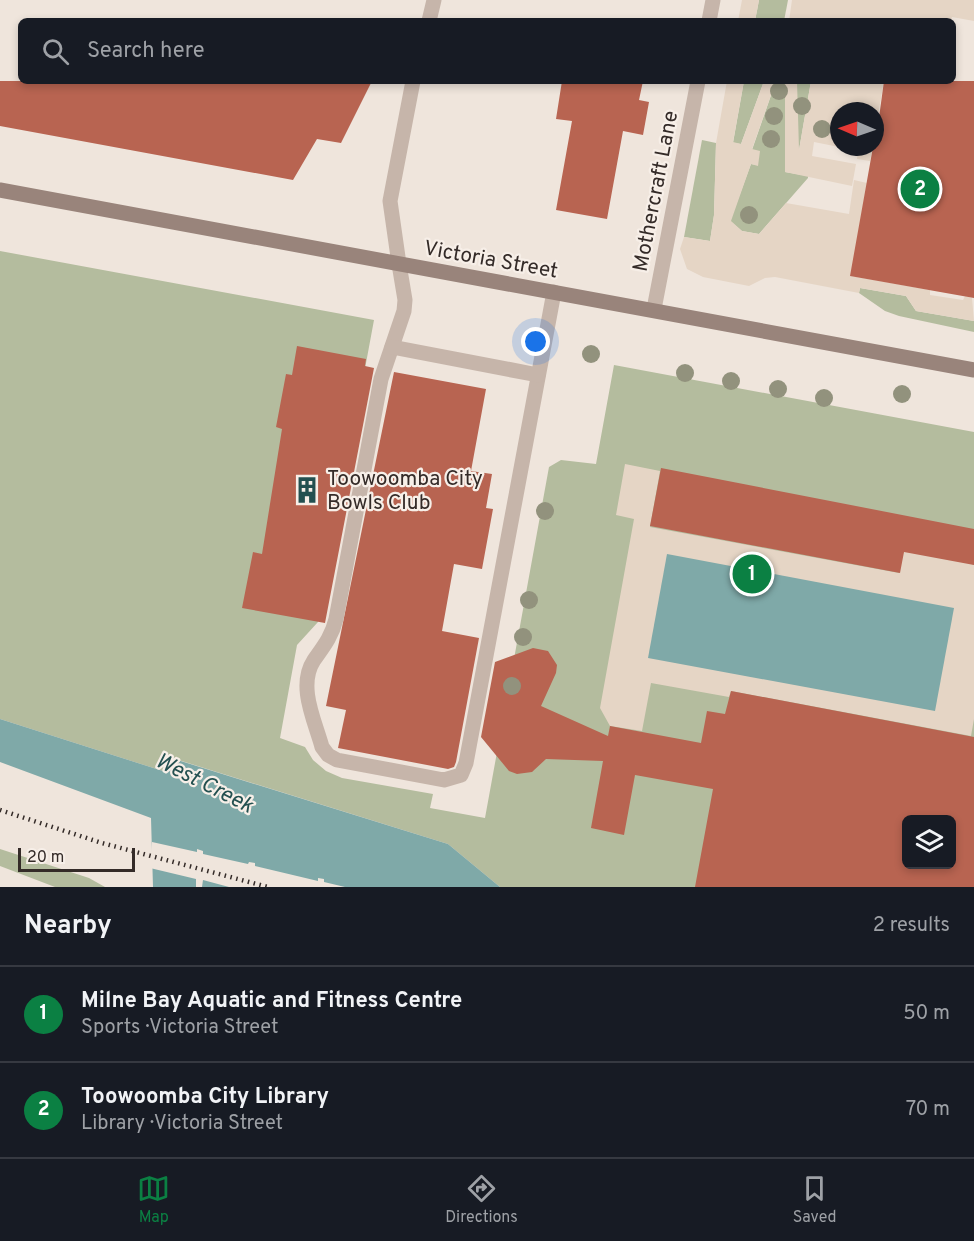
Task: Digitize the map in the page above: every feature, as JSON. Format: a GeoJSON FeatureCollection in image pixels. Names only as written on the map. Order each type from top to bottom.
{"type":"FeatureCollection","features":[{"type":"Feature","properties":{"kind":"main road","name":"Victoria Street"},"geometry":{"type":"LineString","coordinates":[[0,190],[654,309],[974,370]]}},
{"type":"Feature","properties":{"kind":"street"},"geometry":{"type":"LineString","coordinates":[[430,18],[434,0]]}},
{"type":"Feature","properties":{"kind":"street"},"geometry":{"type":"LineString","coordinates":[[710,18],[713,0]]}},
{"type":"Feature","properties":{"kind":"street"},"geometry":{"type":"LineString","coordinates":[[412,84],[390,201],[405,300],[381,379],[336,619],[329,641],[309,671],[306,684],[322,747],[328,755],[337,760],[444,780],[461,775],[466,764],[554,292]]}},
{"type":"Feature","properties":{"kind":"street","name":"Mothercraft Lane"},"geometry":{"type":"LineString","coordinates":[[654,309],[697,84]]}},
{"type":"Feature","properties":{"kind":"street"},"geometry":{"type":"LineString","coordinates":[[392,347],[538,375]]}},
{"type":"Feature","properties":{"kind":"green space"},"geometry":{"type":"Polygon","coordinates":[[[759,0],[788,0],[785,18],[756,18],[759,0]]]}},
{"type":"Feature","properties":{"kind":"green space"},"geometry":{"type":"Polygon","coordinates":[[[743,84],[763,84],[741,144],[733,143],[743,84]]]}},
{"type":"Feature","properties":{"kind":"green space"},"geometry":{"type":"Polygon","coordinates":[[[775,84],[785,84],[785,172],[808,176],[808,178],[759,234],[742,231],[730,221],[751,164],[757,165],[752,150],[775,84]]]}},
{"type":"Feature","properties":{"kind":"green space"},"geometry":{"type":"Polygon","coordinates":[[[797,84],[810,84],[799,150],[797,150],[797,84]]]}},
{"type":"Feature","properties":{"kind":"green space"},"geometry":{"type":"Polygon","coordinates":[[[702,140],[716,143],[714,215],[710,241],[684,237],[702,140]]]}},
{"type":"Feature","properties":{"kind":"green space"},"geometry":{"type":"Polygon","coordinates":[[[0,251],[374,320],[318,622],[297,645],[280,738],[305,747],[313,760],[326,771],[342,778],[433,794],[430,808],[485,818],[549,467],[561,460],[596,464],[614,365],[974,432],[974,887],[500,887],[448,844],[172,758],[166,772],[0,719],[0,251]]]}},
{"type":"Feature","properties":{"kind":"green space"},"geometry":{"type":"Polygon","coordinates":[[[860,288],[906,296],[916,311],[974,321],[974,332],[885,311],[859,293],[860,288]]]}},
{"type":"Feature","properties":{"kind":"green space"},"geometry":{"type":"Polygon","coordinates":[[[0,849],[89,878],[105,887],[55,887],[0,866],[0,849]]]}},
{"type":"Feature","properties":{"kind":"shaded area"},"geometry":{"type":"Polygon","coordinates":[[[742,0],[759,0],[756,18],[739,18],[742,0]]]}},
{"type":"Feature","properties":{"kind":"shaded area"},"geometry":{"type":"Polygon","coordinates":[[[792,0],[974,0],[974,21],[952,17],[789,18],[792,0]]]}},
{"type":"Feature","properties":{"kind":"shaded area"},"geometry":{"type":"Polygon","coordinates":[[[726,84],[743,84],[733,142],[741,144],[763,84],[775,84],[752,149],[760,151],[758,166],[751,164],[731,221],[742,231],[759,234],[786,203],[849,214],[854,180],[867,183],[851,276],[930,290],[930,295],[963,300],[965,296],[972,298],[974,321],[916,311],[906,296],[860,288],[859,293],[775,277],[765,278],[749,286],[703,277],[687,269],[680,249],[684,237],[710,241],[714,215],[716,143],[726,84]]]}},
{"type":"Feature","properties":{"kind":"shaded area"},"geometry":{"type":"Polygon","coordinates":[[[785,84],[797,84],[799,150],[810,84],[883,84],[880,102],[830,102],[830,145],[814,142],[812,156],[856,164],[852,186],[785,172],[785,84]]]}},
{"type":"Feature","properties":{"kind":"shaded area"},"geometry":{"type":"Polygon","coordinates":[[[857,156],[871,156],[870,161],[857,159],[857,156]]]}},
{"type":"Feature","properties":{"kind":"shaded area"},"geometry":{"type":"Polygon","coordinates":[[[625,464],[660,471],[650,527],[899,573],[906,540],[974,565],[974,719],[971,736],[731,691],[729,697],[651,683],[642,731],[610,726],[600,708],[634,519],[616,515],[625,464]]]}},
{"type":"Feature","properties":{"kind":"water"},"geometry":{"type":"Polygon","coordinates":[[[667,554],[954,608],[935,711],[648,658],[667,554]]]}},
{"type":"Feature","properties":{"kind":"water","name":"West Creek"},"geometry":{"type":"Polygon","coordinates":[[[0,719],[166,772],[171,758],[448,844],[500,887],[153,887],[151,818],[0,762],[0,719]]]}},
{"type":"Feature","properties":{"kind":"pier"},"geometry":{"type":"Polygon","coordinates":[[[152,842],[197,852],[197,849],[203,851],[203,854],[248,864],[249,862],[255,863],[255,866],[318,881],[318,878],[324,879],[324,882],[345,887],[229,887],[203,880],[202,887],[196,887],[196,879],[150,868],[152,842]]]}},
{"type":"Feature","properties":{"kind":"building"},"geometry":{"type":"Polygon","coordinates":[[[0,81],[18,81],[18,84],[370,84],[341,143],[317,139],[293,180],[0,126],[0,81]]]}},
{"type":"Feature","properties":{"kind":"building"},"geometry":{"type":"Polygon","coordinates":[[[956,81],[974,81],[974,298],[850,276],[871,156],[884,156],[884,102],[881,102],[884,84],[956,84],[956,81]]]}},
{"type":"Feature","properties":{"kind":"building"},"geometry":{"type":"Polygon","coordinates":[[[562,84],[642,84],[639,100],[649,102],[643,135],[623,131],[607,219],[556,210],[572,121],[556,119],[562,84]]]}},
{"type":"Feature","properties":{"kind":"building","name":"Toowoomba City Bowls Club"},"geometry":{"type":"Polygon","coordinates":[[[297,346],[366,359],[365,366],[374,368],[325,623],[242,608],[253,552],[262,554],[282,429],[276,427],[286,374],[292,375],[297,346]]]}},
{"type":"Feature","properties":{"kind":"building"},"geometry":{"type":"Polygon","coordinates":[[[394,372],[486,389],[471,471],[492,474],[486,508],[493,509],[482,569],[454,564],[442,631],[479,638],[456,762],[454,767],[448,769],[338,748],[346,710],[326,706],[394,372]]]}},
{"type":"Feature","properties":{"kind":"building"},"geometry":{"type":"Polygon","coordinates":[[[661,468],[974,529],[974,565],[904,552],[900,573],[650,526],[661,468]]]}},
{"type":"Feature","properties":{"kind":"building"},"geometry":{"type":"Polygon","coordinates":[[[533,648],[548,651],[557,665],[556,673],[541,706],[608,736],[610,726],[701,743],[707,711],[725,714],[731,691],[974,737],[974,887],[695,887],[713,789],[635,775],[624,835],[591,828],[603,761],[546,759],[532,772],[517,774],[509,771],[481,737],[495,662],[533,648]]]}},
{"type":"Feature","properties":{"kind":"railway"},"geometry":{"type":"LineString","coordinates":[[0,810],[102,843],[268,887]]}},
{"type":"Feature","properties":{"kind":"place","name":"Toowoomba City Library"},"geometry":{"type":"Point","coordinates":[920,189]}},
{"type":"Feature","properties":{"kind":"place","name":"Toowoomba City Bowls Club"},"geometry":{"type":"Point","coordinates":[307,490]}},
{"type":"Feature","properties":{"kind":"place","name":"Milne Bay Aquatic and Fitness Centre"},"geometry":{"type":"Point","coordinates":[752,574]}}]}
